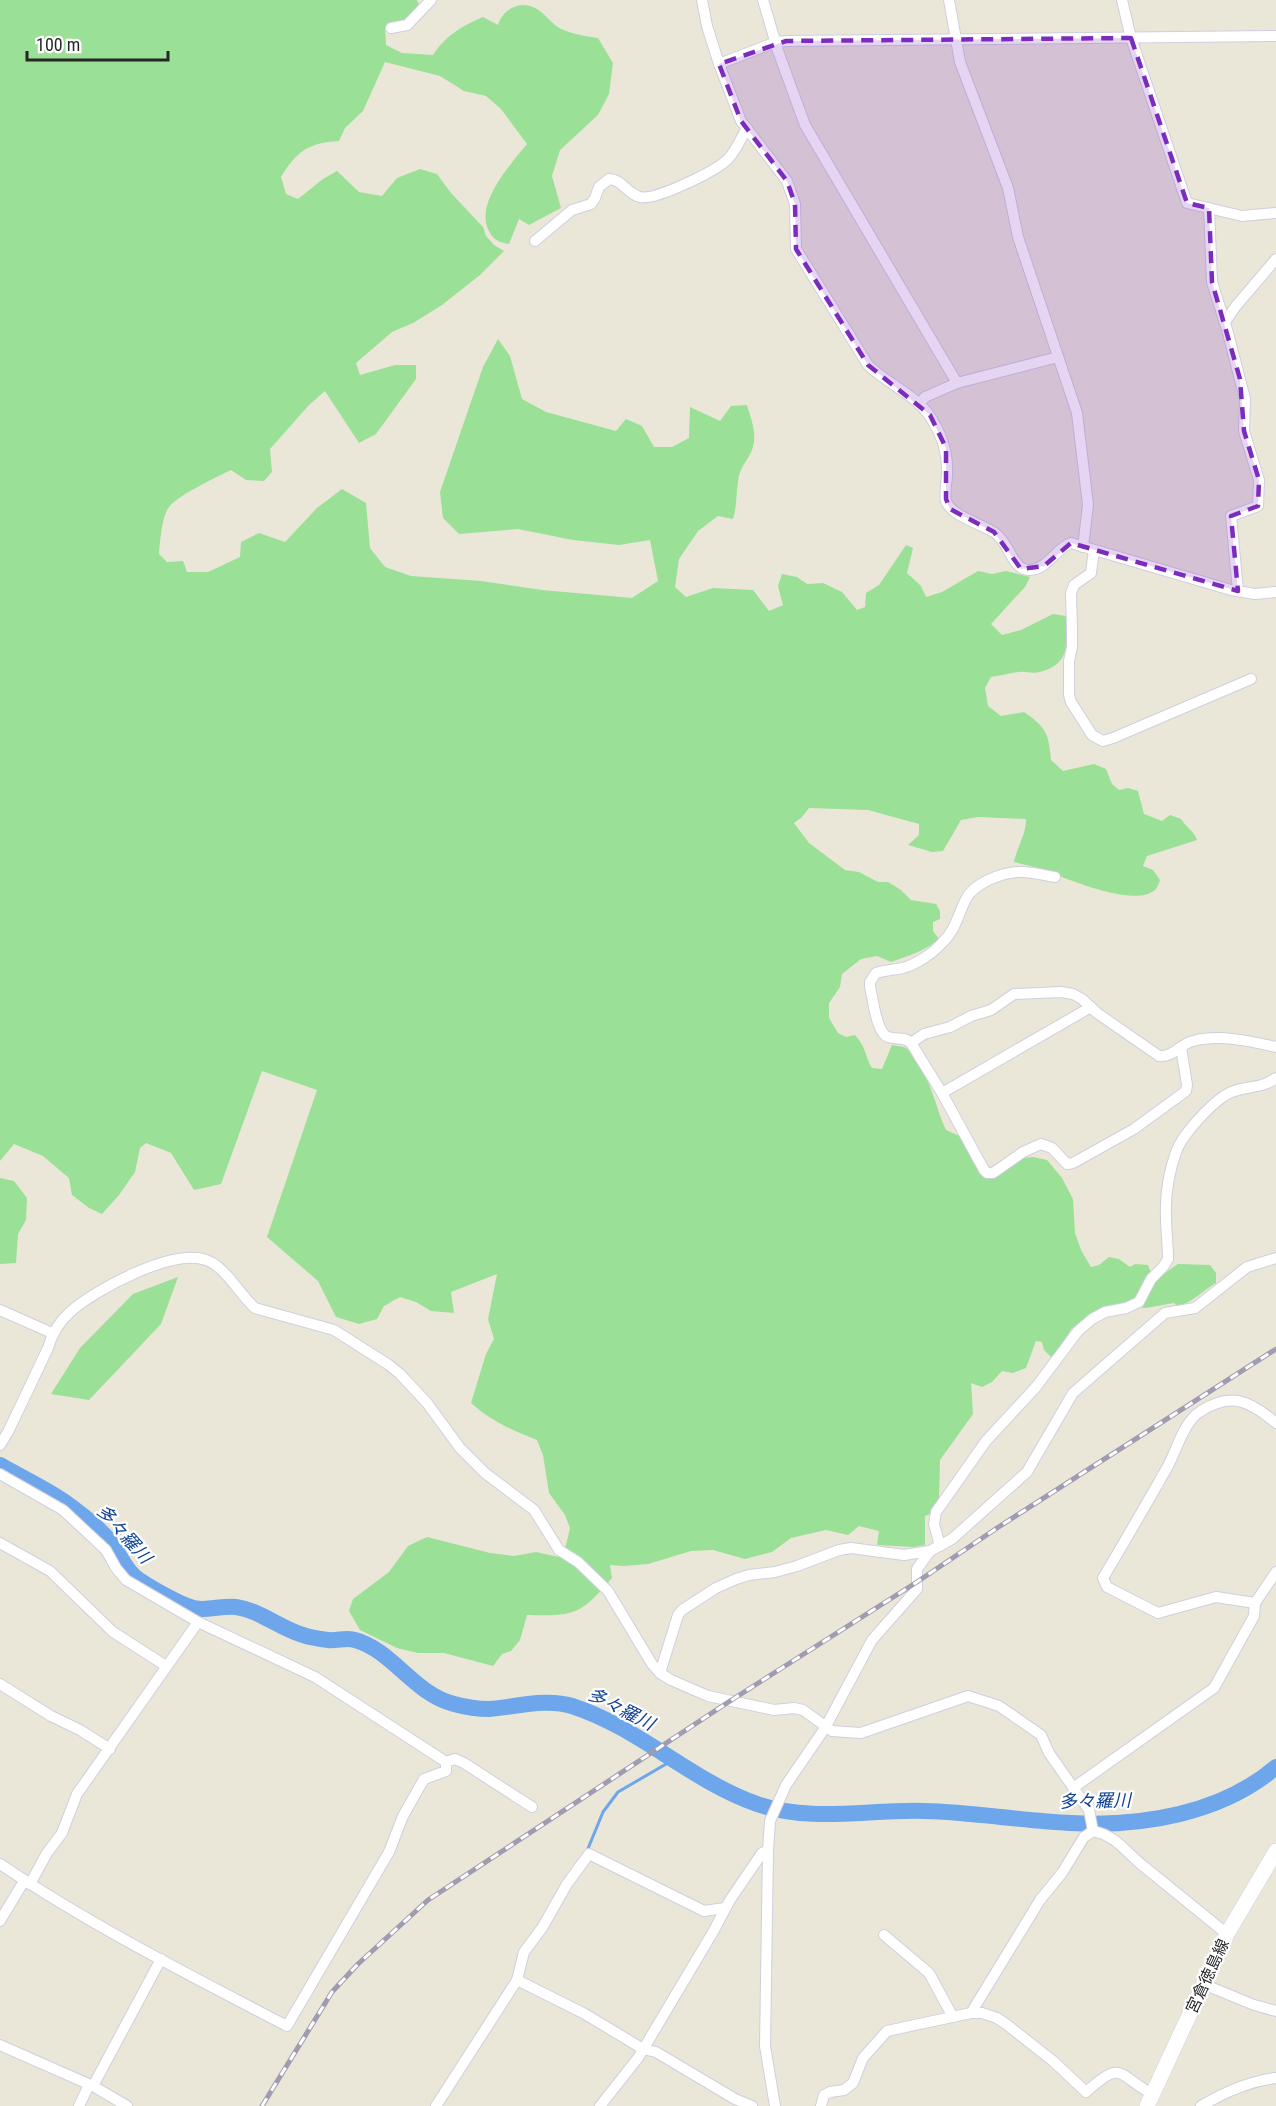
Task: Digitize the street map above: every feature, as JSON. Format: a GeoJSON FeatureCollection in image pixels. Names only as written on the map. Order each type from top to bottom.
{"type":"FeatureCollection","features":[{"type":"Feature","properties":{"kind":"main road","name":"宮倉徳島線"},"geometry":{"type":"LineString","coordinates":[[1149,2100],[1227,1934],[1276,1851]]}},
{"type":"Feature","properties":{"kind":"street"},"geometry":{"type":"LineString","coordinates":[[391,27],[407,24],[431,0]]}},
{"type":"Feature","properties":{"kind":"street"},"geometry":{"type":"LineString","coordinates":[[702,0],[707,26],[719,64],[741,121],[787,181],[795,204],[796,249],[868,365],[930,415],[946,448],[948,463],[946,499],[950,509],[994,532],[1005,541],[1021,569],[1031,570],[1044,566],[1062,547],[1071,543],[1238,591],[1255,594],[1276,592]]}},
{"type":"Feature","properties":{"kind":"street"},"geometry":{"type":"LineString","coordinates":[[763,0],[805,124],[957,383]]}},
{"type":"Feature","properties":{"kind":"street"},"geometry":{"type":"LineString","coordinates":[[950,0],[960,62],[1008,188],[1018,237],[1077,413],[1088,505],[1083,547]]}},
{"type":"Feature","properties":{"kind":"street"},"geometry":{"type":"LineString","coordinates":[[1122,0],[1131,38],[1187,203],[1242,216],[1276,213]]}},
{"type":"Feature","properties":{"kind":"street"},"geometry":{"type":"LineString","coordinates":[[719,64],[776,42],[956,42],[1276,36]]}},
{"type":"Feature","properties":{"kind":"street"},"geometry":{"type":"LineString","coordinates":[[534,241],[572,210],[591,204],[599,187],[609,179],[616,179],[637,197],[648,198],[681,186],[716,168],[734,151],[747,128]]}},
{"type":"Feature","properties":{"kind":"street"},"geometry":{"type":"LineString","coordinates":[[1209,208],[1212,282],[1245,399],[1244,431],[1259,480],[1258,506],[1231,516],[1238,591]]}},
{"type":"Feature","properties":{"kind":"street"},"geometry":{"type":"LineString","coordinates":[[1225,322],[1276,259]]}},
{"type":"Feature","properties":{"kind":"street"},"geometry":{"type":"LineString","coordinates":[[919,404],[925,397],[957,383],[1058,357]]}},
{"type":"Feature","properties":{"kind":"street"},"geometry":{"type":"LineString","coordinates":[[1094,550],[1091,573],[1074,585],[1071,593],[1072,647],[1069,661],[1071,702],[1092,735],[1102,741],[1113,738],[1251,679]]}},
{"type":"Feature","properties":{"kind":"street"},"geometry":{"type":"LineString","coordinates":[[1055,877],[1017,872],[999,876],[982,884],[972,890],[967,897],[955,927],[941,945],[917,962],[905,967],[881,971],[873,977],[870,987],[881,1031],[889,1038],[902,1038],[911,1043],[942,1093],[984,1170],[987,1173],[993,1173],[1023,1152],[1041,1144],[1052,1148],[1067,1164],[1073,1163],[1134,1129],[1186,1091],[1181,1047]]}},
{"type":"Feature","properties":{"kind":"street"},"geometry":{"type":"LineString","coordinates":[[911,1043],[924,1034],[951,1027],[971,1016],[991,1010],[1014,994],[1066,992],[1082,999],[1097,1013],[1160,1056],[1170,1054],[1189,1042],[1208,1037],[1276,1047]]}},
{"type":"Feature","properties":{"kind":"street"},"geometry":{"type":"LineString","coordinates":[[942,1093],[1091,1007]]}},
{"type":"Feature","properties":{"kind":"street"},"geometry":{"type":"LineString","coordinates":[[935,1549],[936,1512],[986,1441],[1036,1387],[1078,1331],[1105,1312],[1126,1308],[1139,1302],[1151,1279],[1168,1259],[1167,1198],[1176,1150],[1185,1137],[1225,1095],[1235,1090],[1263,1085],[1276,1078]]}},
{"type":"Feature","properties":{"kind":"street"},"geometry":{"type":"LineString","coordinates":[[0,1445],[48,1348],[52,1333],[68,1314],[120,1281],[152,1265],[178,1258],[206,1260],[217,1267],[255,1308],[334,1330],[400,1374],[427,1403],[460,1448],[485,1473],[534,1510],[559,1550],[578,1562],[608,1591],[652,1664],[670,1680],[708,1696],[774,1710],[794,1708],[803,1710],[832,1731],[861,1733],[968,1696],[999,1706],[1041,1735],[1049,1753],[1089,1809],[1093,1825],[1118,1842],[1135,1860],[1227,1934]]}},
{"type":"Feature","properties":{"kind":"street"},"geometry":{"type":"LineString","coordinates":[[775,2106],[765,2046],[768,1850],[772,1813],[786,1785],[825,1728],[872,1640],[917,1589],[917,1569],[935,1549],[952,1539],[1027,1472],[1073,1393],[1165,1314],[1195,1308],[1247,1267],[1276,1258]]}},
{"type":"Feature","properties":{"kind":"street"},"geometry":{"type":"LineString","coordinates":[[0,1310],[52,1333]]}},
{"type":"Feature","properties":{"kind":"street"},"geometry":{"type":"LineString","coordinates":[[1255,1603],[1216,1598],[1166,1612],[1158,1612],[1107,1587],[1103,1578],[1192,1419],[1200,1411],[1224,1401],[1242,1401],[1256,1406],[1276,1423]]}},
{"type":"Feature","properties":{"kind":"street"},"geometry":{"type":"LineString","coordinates":[[0,1474],[63,1510],[106,1550],[126,1580],[198,1622],[315,1677],[446,1762]]}},
{"type":"Feature","properties":{"kind":"street"},"geometry":{"type":"LineString","coordinates":[[0,1543],[50,1571],[113,1632],[166,1666]]}},
{"type":"Feature","properties":{"kind":"street"},"geometry":{"type":"LineString","coordinates":[[660,1673],[678,1615],[716,1588],[749,1575],[775,1572],[797,1566],[839,1550],[851,1548],[904,1556],[935,1549]]}},
{"type":"Feature","properties":{"kind":"street"},"geometry":{"type":"LineString","coordinates":[[904,1556],[917,1569]]}},
{"type":"Feature","properties":{"kind":"street"},"geometry":{"type":"LineString","coordinates":[[1073,1788],[1214,1688],[1254,1616],[1255,1603],[1276,1572]]}},
{"type":"Feature","properties":{"kind":"street"},"geometry":{"type":"LineString","coordinates":[[0,1921],[62,1833],[77,1794],[198,1622]]}},
{"type":"Feature","properties":{"kind":"street"},"geometry":{"type":"LineString","coordinates":[[0,1684],[110,1749]]}},
{"type":"Feature","properties":{"kind":"street"},"geometry":{"type":"LineString","coordinates":[[446,1762],[455,1759],[464,1763],[532,1807]]}},
{"type":"Feature","properties":{"kind":"street"},"geometry":{"type":"LineString","coordinates":[[0,1864],[161,1959],[287,2026],[389,1852],[403,1816],[424,1779],[446,1771],[446,1762]]}},
{"type":"Feature","properties":{"kind":"street"},"geometry":{"type":"LineString","coordinates":[[971,2013],[1040,1900],[1062,1873],[1093,1825]]}},
{"type":"Feature","properties":{"kind":"street"},"geometry":{"type":"LineString","coordinates":[[600,2106],[644,2049],[725,1908],[762,1853],[768,1850]]}},
{"type":"Feature","properties":{"kind":"street"},"geometry":{"type":"LineString","coordinates":[[436,2106],[517,1980],[524,1952],[589,1854],[704,1911],[725,1908]]}},
{"type":"Feature","properties":{"kind":"street"},"geometry":{"type":"LineString","coordinates":[[884,1935],[929,1973],[953,2017]]}},
{"type":"Feature","properties":{"kind":"street"},"geometry":{"type":"LineString","coordinates":[[79,2106],[161,1959]]}},
{"type":"Feature","properties":{"kind":"street"},"geometry":{"type":"LineString","coordinates":[[517,1980],[585,2014],[644,2049],[656,2052],[735,2099],[752,2106]]}},
{"type":"Feature","properties":{"kind":"street"},"geometry":{"type":"LineString","coordinates":[[1203,1984],[1254,2005],[1276,2011]]}},
{"type":"Feature","properties":{"kind":"street"},"geometry":{"type":"LineString","coordinates":[[820,2106],[824,2095],[844,2090],[853,2083],[863,2058],[887,2031],[971,2013],[982,2013],[1006,2024],[1076,2080],[1086,2092],[1112,2072],[1129,2078],[1149,2100]]}},
{"type":"Feature","properties":{"kind":"street"},"geometry":{"type":"LineString","coordinates":[[0,2045],[91,2086],[128,2106]]}},
{"type":"Feature","properties":{"kind":"street"},"geometry":{"type":"LineString","coordinates":[[1201,2106],[1222,2095],[1276,2078]]}},
{"type":"Feature","properties":{"kind":"highlighted area"},"geometry":{"type":"Polygon","coordinates":[[[1131,38],[1187,203],[1209,208],[1212,282],[1240,379],[1244,431],[1259,480],[1258,506],[1231,516],[1238,591],[1071,543],[1044,566],[1021,569],[994,532],[950,509],[946,499],[946,448],[930,415],[868,365],[796,249],[795,204],[787,181],[741,121],[719,64],[786,41],[1131,38]]]}},
{"type":"Feature","properties":{"kind":"green space"},"geometry":{"type":"Polygon","coordinates":[[[0,0],[417,0],[419,5],[405,22],[385,26],[386,45],[402,53],[433,55],[449,37],[468,24],[483,17],[498,25],[508,10],[524,5],[538,10],[561,29],[598,38],[613,63],[609,94],[598,115],[560,150],[552,176],[561,208],[529,225],[519,219],[509,244],[496,240],[490,233],[486,218],[487,207],[497,184],[527,144],[501,109],[486,96],[464,91],[440,76],[385,62],[363,111],[345,128],[339,141],[311,146],[292,161],[281,177],[286,194],[298,199],[337,171],[359,192],[382,196],[397,178],[420,169],[437,174],[451,193],[483,227],[486,236],[504,251],[480,275],[442,305],[413,323],[392,332],[356,363],[360,375],[395,365],[416,365],[416,379],[376,434],[359,443],[325,391],[309,405],[270,449],[272,472],[264,481],[246,480],[231,470],[189,492],[169,507],[163,523],[159,554],[167,562],[183,561],[187,572],[208,572],[240,557],[241,542],[259,533],[285,542],[317,508],[342,489],[366,503],[370,548],[385,567],[411,576],[481,581],[542,590],[632,598],[658,581],[650,540],[619,545],[573,540],[518,529],[459,534],[443,518],[440,492],[483,367],[498,339],[510,356],[522,399],[546,412],[616,431],[626,419],[642,426],[654,447],[672,447],[689,438],[690,407],[720,421],[731,406],[747,405],[753,426],[754,442],[752,451],[739,476],[733,519],[718,516],[698,531],[679,559],[675,587],[686,597],[713,588],[753,590],[769,611],[783,605],[778,586],[782,574],[797,577],[807,584],[823,583],[842,592],[857,610],[865,607],[866,593],[879,585],[906,545],[913,548],[907,573],[921,586],[926,597],[942,592],[978,571],[992,574],[1006,571],[1030,577],[1025,587],[991,624],[1002,635],[1021,630],[1053,614],[1066,616],[1065,652],[1057,664],[1034,673],[1019,672],[991,677],[985,688],[988,706],[1001,716],[1024,712],[1042,727],[1049,744],[1051,760],[1063,771],[1094,764],[1106,769],[1112,784],[1119,790],[1128,788],[1138,791],[1144,814],[1162,821],[1170,815],[1181,819],[1197,840],[1147,856],[1143,866],[1153,870],[1160,881],[1156,889],[1134,896],[1102,890],[1014,862],[1025,830],[1026,819],[978,817],[961,820],[943,851],[932,852],[908,845],[919,835],[919,824],[868,810],[809,808],[794,823],[809,843],[845,870],[859,872],[878,882],[888,882],[911,900],[936,904],[940,911],[940,919],[933,922],[933,931],[939,939],[928,947],[891,962],[877,956],[861,959],[842,974],[840,987],[829,1003],[829,1018],[838,1033],[846,1037],[855,1035],[862,1044],[872,1068],[882,1069],[892,1045],[906,1048],[913,1054],[925,1074],[946,1130],[962,1137],[982,1170],[1003,1172],[1023,1158],[1033,1157],[1047,1160],[1062,1178],[1073,1199],[1075,1233],[1081,1250],[1091,1267],[1099,1265],[1109,1257],[1119,1259],[1130,1267],[1135,1264],[1148,1265],[1151,1273],[1159,1277],[1178,1264],[1210,1265],[1216,1273],[1216,1283],[1178,1307],[1174,1303],[1146,1308],[1129,1306],[1082,1327],[1072,1328],[1051,1357],[1044,1350],[1042,1342],[1036,1341],[1026,1368],[1013,1373],[1002,1371],[992,1382],[982,1387],[971,1383],[973,1414],[940,1460],[939,1498],[933,1513],[925,1516],[925,1545],[914,1547],[877,1545],[879,1531],[859,1526],[848,1535],[826,1530],[791,1538],[772,1552],[745,1559],[713,1550],[691,1551],[648,1564],[610,1565],[612,1578],[592,1600],[576,1611],[556,1615],[527,1615],[520,1640],[511,1651],[502,1654],[493,1666],[444,1653],[418,1653],[397,1648],[360,1630],[349,1611],[353,1599],[389,1572],[408,1546],[427,1537],[490,1553],[514,1556],[536,1552],[559,1557],[566,1545],[570,1528],[565,1515],[549,1493],[543,1455],[537,1440],[502,1424],[471,1403],[486,1354],[494,1339],[488,1319],[497,1274],[451,1292],[454,1313],[431,1311],[416,1302],[400,1297],[384,1306],[377,1319],[359,1324],[336,1317],[318,1281],[267,1237],[317,1090],[262,1071],[221,1184],[194,1190],[171,1153],[146,1143],[140,1148],[135,1172],[102,1214],[89,1208],[72,1195],[69,1178],[43,1156],[14,1144],[0,1161],[0,0]]]}},
{"type":"Feature","properties":{"kind":"green space"},"geometry":{"type":"Polygon","coordinates":[[[0,1178],[14,1181],[27,1198],[26,1220],[18,1234],[16,1263],[0,1264],[0,1178]]]}},
{"type":"Feature","properties":{"kind":"green space"},"geometry":{"type":"Polygon","coordinates":[[[178,1277],[161,1324],[89,1400],[51,1394],[80,1348],[133,1294],[178,1277]]]}},
{"type":"Feature","properties":{"kind":"waterway","name":"多々羅川"},"geometry":{"type":"LineString","coordinates":[[0,1465],[69,1505],[106,1536],[137,1579],[187,1606],[199,1609],[236,1607],[306,1636],[328,1640],[355,1640],[380,1653],[427,1691],[454,1704],[489,1709],[541,1703],[572,1706],[620,1727],[733,1794],[777,1810],[819,1814],[924,1811],[1053,1822],[1125,1823],[1179,1814],[1205,1806],[1231,1796],[1276,1767]]}},
{"type":"Feature","properties":{"kind":"waterway"},"geometry":{"type":"LineString","coordinates":[[587,1851],[603,1812],[618,1792],[673,1760]]}},
{"type":"Feature","properties":{"kind":"railway"},"geometry":{"type":"LineString","coordinates":[[262,2106],[332,1992],[358,1964],[428,1900],[730,1701],[1276,1349]]}}]}
